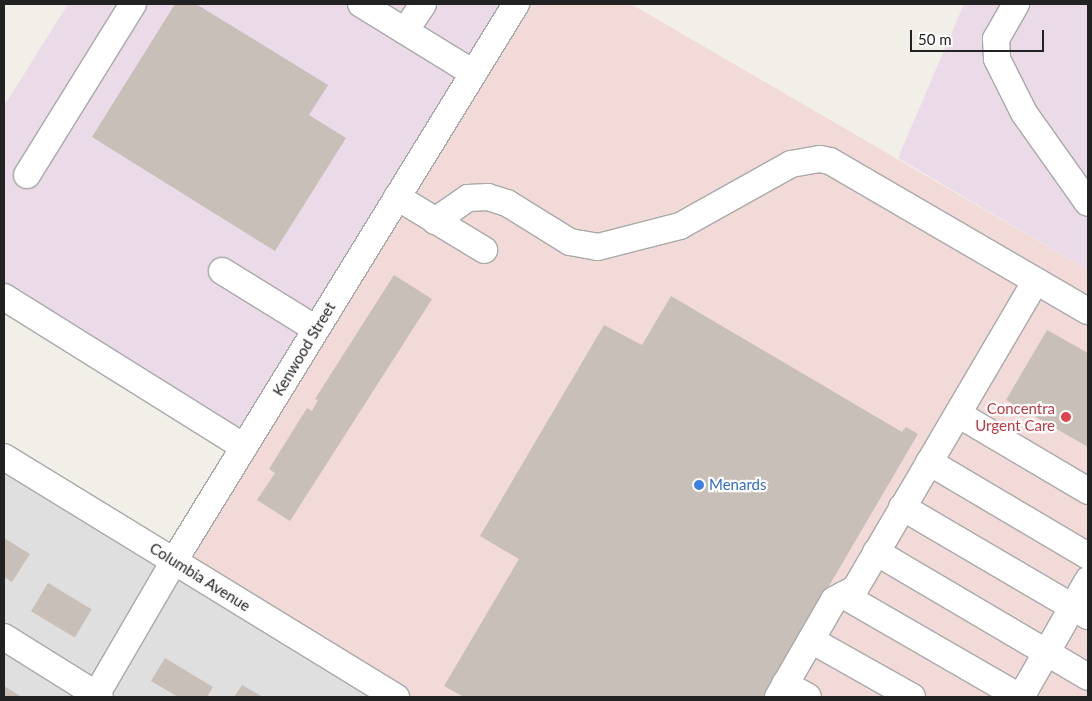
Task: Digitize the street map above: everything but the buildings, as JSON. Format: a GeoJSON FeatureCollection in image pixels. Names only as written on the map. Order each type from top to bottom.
{"type":"FeatureCollection","features":[{"type":"Feature","properties":{"kind":"street"},"geometry":{"type":"LineString","coordinates":[[27,175],[133,4]]}},
{"type":"Feature","properties":{"kind":"street"},"geometry":{"type":"LineString","coordinates":[[361,4],[473,73]]}},
{"type":"Feature","properties":{"kind":"street"},"geometry":{"type":"LineString","coordinates":[[405,31],[423,4]]}},
{"type":"Feature","properties":{"kind":"street","name":"Kenwood Street"},"geometry":{"type":"LineString","coordinates":[[97,696],[174,561],[516,4]]}},
{"type":"Feature","properties":{"kind":"street"},"geometry":{"type":"LineString","coordinates":[[1016,4],[996,39],[998,59],[1024,113],[1088,203]]}},
{"type":"Feature","properties":{"kind":"street"},"geometry":{"type":"LineString","coordinates":[[435,220],[468,198],[488,197],[507,203],[570,242],[598,247],[680,226],[791,164],[820,159],[830,162],[1088,311]]}},
{"type":"Feature","properties":{"kind":"street"},"geometry":{"type":"LineString","coordinates":[[397,197],[484,250]]}},
{"type":"Feature","properties":{"kind":"street"},"geometry":{"type":"LineString","coordinates":[[222,271],[316,329]]}},
{"type":"Feature","properties":{"kind":"street"},"geometry":{"type":"LineString","coordinates":[[808,697],[782,691],[834,600],[855,589],[1036,281]]}},
{"type":"Feature","properties":{"kind":"street"},"geometry":{"type":"LineString","coordinates":[[4,297],[244,447]]}},
{"type":"Feature","properties":{"kind":"street"},"geometry":{"type":"LineString","coordinates":[[958,414],[1088,491]]}},
{"type":"Feature","properties":{"kind":"street","name":"Columbia Avenue"},"geometry":{"type":"LineString","coordinates":[[4,457],[396,697]]}},
{"type":"Feature","properties":{"kind":"street"},"geometry":{"type":"LineString","coordinates":[[930,462],[1088,556]]}},
{"type":"Feature","properties":{"kind":"street"},"geometry":{"type":"LineString","coordinates":[[902,507],[1081,611]]}},
{"type":"Feature","properties":{"kind":"street"},"geometry":{"type":"LineString","coordinates":[[876,552],[1088,677]]}},
{"type":"Feature","properties":{"kind":"street"},"geometry":{"type":"LineString","coordinates":[[843,595],[1021,697],[1047,653],[1081,611],[1088,580]]}},
{"type":"Feature","properties":{"kind":"street"},"geometry":{"type":"LineString","coordinates":[[4,637],[97,696]]}},
{"type":"Feature","properties":{"kind":"street"},"geometry":{"type":"LineString","coordinates":[[811,640],[912,697]]}},
{"type":"Feature","properties":{"kind":"shaded area"},"geometry":{"type":"Polygon","coordinates":[[[68,4],[512,4],[243,443],[4,292],[4,106],[68,4]]]}},
{"type":"Feature","properties":{"kind":"shaded area"},"geometry":{"type":"Polygon","coordinates":[[[522,4],[631,4],[1088,270],[1088,697],[405,697],[180,560],[522,4]]]}},
{"type":"Feature","properties":{"kind":"shaded area"},"geometry":{"type":"Polygon","coordinates":[[[964,4],[1088,4],[1088,270],[898,158],[964,4]]]}},
{"type":"Feature","properties":{"kind":"shaded area"},"geometry":{"type":"Polygon","coordinates":[[[4,463],[385,697],[4,697],[4,463]]]}},
{"type":"Feature","properties":{"kind":"place","name":"Concentra Urgent Care"},"geometry":{"type":"Point","coordinates":[1066,417]}},
{"type":"Feature","properties":{"kind":"place","name":"Menards"},"geometry":{"type":"Point","coordinates":[699,485]}}]}
